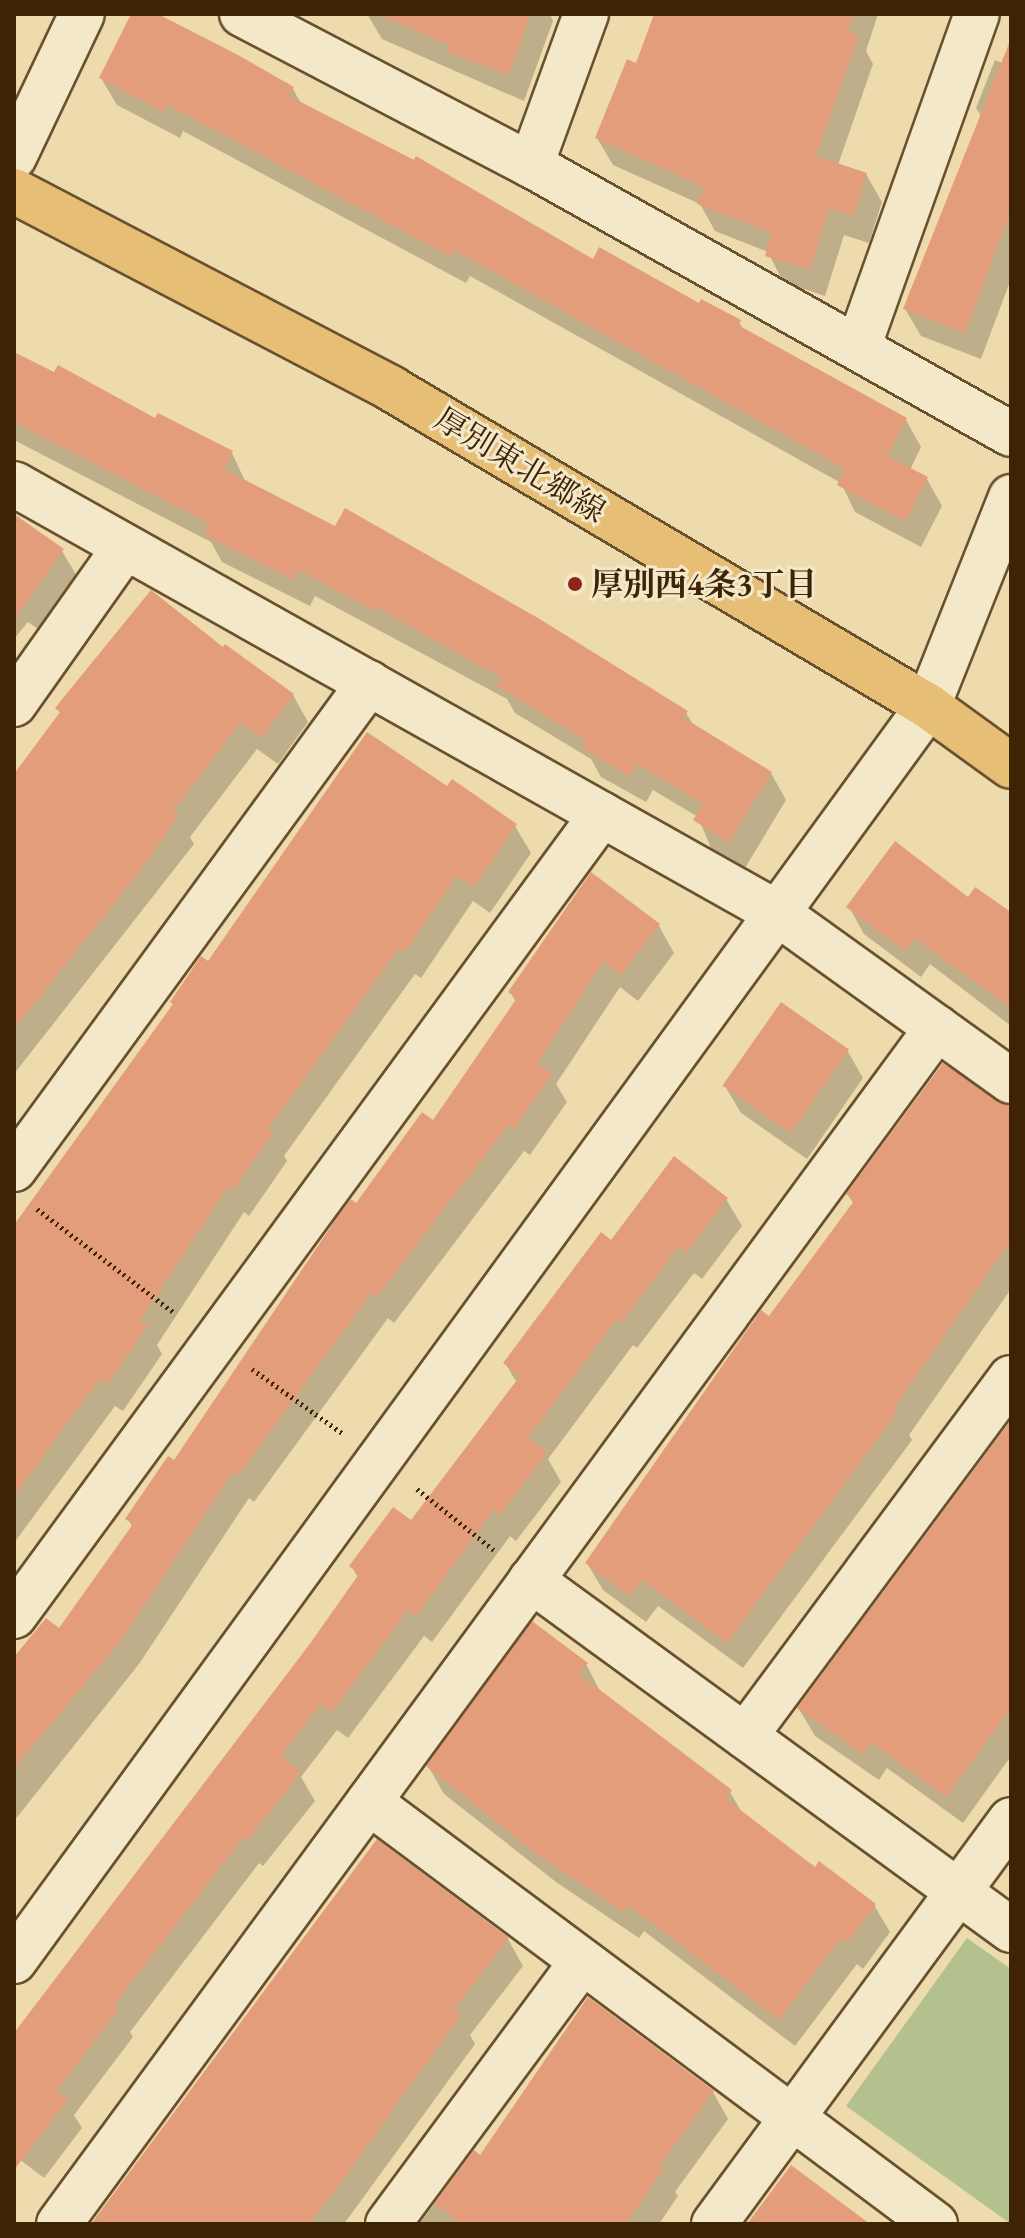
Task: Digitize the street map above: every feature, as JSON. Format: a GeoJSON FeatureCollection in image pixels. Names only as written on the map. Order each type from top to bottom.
{"type":"FeatureCollection","features":[{"type":"Feature","properties":{"kind":"main road","name":"厚別東北郷線"},"geometry":{"type":"LineString","coordinates":[[14,191],[392,389],[928,706],[1011,766]]}},
{"type":"Feature","properties":{"kind":"street"},"geometry":{"type":"LineString","coordinates":[[14,157],[82,14]]}},
{"type":"Feature","properties":{"kind":"street"},"geometry":{"type":"LineString","coordinates":[[242,14],[531,165],[859,345],[1011,434]]}},
{"type":"Feature","properties":{"kind":"street"},"geometry":{"type":"LineString","coordinates":[[531,165],[586,14]]}},
{"type":"Feature","properties":{"kind":"street"},"geometry":{"type":"LineString","coordinates":[[859,345],[977,14]]}},
{"type":"Feature","properties":{"kind":"street"},"geometry":{"type":"LineString","coordinates":[[14,484],[777,913],[1011,1081]]}},
{"type":"Feature","properties":{"kind":"street"},"geometry":{"type":"LineString","coordinates":[[14,1961],[928,706],[1011,497]]}},
{"type":"Feature","properties":{"kind":"street"},"geometry":{"type":"LineString","coordinates":[[14,704],[125,547]]}},
{"type":"Feature","properties":{"kind":"street"},"geometry":{"type":"LineString","coordinates":[[20,1185],[369,683]]}},
{"type":"Feature","properties":{"kind":"street"},"geometry":{"type":"LineString","coordinates":[[14,1616],[602,814]]}},
{"type":"Feature","properties":{"kind":"street"},"geometry":{"type":"LineString","coordinates":[[59,2224],[937,1028]]}},
{"type":"Feature","properties":{"kind":"street"},"geometry":{"type":"LineString","coordinates":[[745,1736],[1011,1378]]}},
{"type":"Feature","properties":{"kind":"street"},"geometry":{"type":"LineString","coordinates":[[531,1580],[1011,1930]]}},
{"type":"Feature","properties":{"kind":"street"},"geometry":{"type":"LineString","coordinates":[[369,1802],[935,2224]]}},
{"type":"Feature","properties":{"kind":"street"},"geometry":{"type":"LineString","coordinates":[[714,2224],[1011,1820]]}},
{"type":"Feature","properties":{"kind":"street"},"geometry":{"type":"LineString","coordinates":[[388,2224],[582,1962]]}},
{"type":"Feature","properties":{"kind":"path"},"geometry":{"type":"LineString","coordinates":[[20,1185],[215,1342],[379,1459],[531,1580]]}},
{"type":"Feature","properties":{"kind":"green space"},"geometry":{"type":"Polygon","coordinates":[[[967,1938],[1011,1969],[1011,2224],[846,2106],[967,1938]]]}},
{"type":"Feature","properties":{"kind":"building"},"geometry":{"type":"Polygon","coordinates":[[[131,14],[158,14],[238,55],[294,87],[289,96],[414,160],[416,156],[593,259],[599,247],[699,303],[701,299],[741,320],[738,325],[907,418],[887,456],[928,477],[905,521],[837,485],[845,469],[454,250],[451,257],[168,105],[164,112],[99,78],[131,14]]]}},
{"type":"Feature","properties":{"kind":"building"},"geometry":{"type":"Polygon","coordinates":[[[377,14],[531,14],[509,75],[447,52],[449,45],[377,14]]]}},
{"type":"Feature","properties":{"kind":"building"},"geometry":{"type":"Polygon","coordinates":[[[654,14],[854,14],[848,32],[859,35],[816,156],[867,173],[854,216],[829,208],[810,269],[765,256],[772,233],[697,204],[704,187],[595,138],[627,59],[636,63],[654,14]]]}},
{"type":"Feature","properties":{"kind":"building"},"geometry":{"type":"Polygon","coordinates":[[[1010,41],[1011,210],[965,333],[903,309],[1010,41]]]}},
{"type":"Feature","properties":{"kind":"building"},"geometry":{"type":"Polygon","coordinates":[[[14,352],[54,372],[58,365],[155,418],[158,413],[233,451],[224,469],[335,526],[345,508],[538,618],[688,711],[684,718],[772,772],[729,843],[693,820],[703,804],[637,764],[630,776],[583,749],[587,741],[497,686],[502,678],[374,606],[372,610],[299,570],[294,580],[204,535],[210,524],[14,422],[14,352]]]}},
{"type":"Feature","properties":{"kind":"building"},"geometry":{"type":"Polygon","coordinates":[[[14,514],[64,549],[14,620],[14,514]]]}},
{"type":"Feature","properties":{"kind":"building"},"geometry":{"type":"Polygon","coordinates":[[[151,590],[223,647],[225,644],[294,694],[262,738],[240,723],[173,811],[179,815],[140,871],[14,1029],[14,774],[60,712],[55,708],[151,590]]]}},
{"type":"Feature","properties":{"kind":"building"},"geometry":{"type":"Polygon","coordinates":[[[367,732],[447,786],[452,779],[517,824],[474,887],[457,876],[405,952],[399,948],[268,1129],[273,1133],[233,1190],[228,1187],[140,1320],[148,1326],[107,1385],[99,1380],[14,1496],[14,1225],[173,1004],[170,1002],[201,956],[208,961],[367,732]]]}},
{"type":"Feature","properties":{"kind":"building"},"geometry":{"type":"Polygon","coordinates":[[[895,841],[968,897],[975,887],[1011,912],[1011,1008],[914,938],[905,951],[846,907],[895,841]]]}},
{"type":"Feature","properties":{"kind":"building"},"geometry":{"type":"Polygon","coordinates":[[[591,872],[660,924],[621,975],[604,961],[537,1063],[552,1074],[514,1129],[508,1125],[377,1297],[372,1292],[238,1476],[233,1472],[122,1639],[14,1768],[14,1657],[46,1618],[59,1628],[133,1524],[125,1519],[168,1456],[174,1460],[338,1216],[351,1199],[356,1203],[422,1112],[433,1120],[517,998],[508,992],[591,872]]]}},
{"type":"Feature","properties":{"kind":"building"},"geometry":{"type":"Polygon","coordinates":[[[781,1002],[849,1050],[790,1133],[722,1086],[781,1002]]]}},
{"type":"Feature","properties":{"kind":"building"},"geometry":{"type":"Polygon","coordinates":[[[943,1063],[1011,1107],[1011,1240],[894,1408],[898,1411],[727,1643],[642,1580],[630,1596],[585,1563],[761,1310],[769,1316],[854,1201],[846,1194],[943,1063]]]}},
{"type":"Feature","properties":{"kind":"building"},"geometry":{"type":"Polygon","coordinates":[[[674,1156],[728,1198],[686,1253],[678,1247],[621,1323],[617,1319],[528,1438],[547,1453],[500,1515],[494,1510],[416,1616],[408,1610],[332,1712],[321,1704],[281,1756],[301,1772],[247,1841],[243,1838],[114,2005],[119,2009],[56,2091],[68,2100],[14,2170],[14,2033],[309,1645],[359,1574],[349,1566],[393,1507],[411,1520],[520,1376],[503,1363],[601,1232],[611,1240],[674,1156]]]}},
{"type":"Feature","properties":{"kind":"building"},"geometry":{"type":"Polygon","coordinates":[[[1011,1420],[1011,1708],[946,1797],[871,1742],[863,1754],[797,1708],[1011,1420]]]}},
{"type":"Feature","properties":{"kind":"building"},"geometry":{"type":"Polygon","coordinates":[[[532,1621],[588,1663],[579,1674],[732,1790],[726,1799],[815,1867],[819,1861],[876,1904],[847,1943],[841,1938],[779,2020],[628,1905],[623,1912],[538,1855],[426,1766],[532,1621]]]}},
{"type":"Feature","properties":{"kind":"building"},"geometry":{"type":"Polygon","coordinates":[[[377,1839],[509,1938],[453,2010],[461,2015],[339,2185],[309,2224],[91,2224],[377,1839]]]}},
{"type":"Feature","properties":{"kind":"building"},"geometry":{"type":"Polygon","coordinates":[[[588,1997],[714,2091],[660,2165],[664,2168],[626,2224],[462,2224],[434,2204],[474,2150],[480,2155],[588,1997]]]}},
{"type":"Feature","properties":{"kind":"building"},"geometry":{"type":"Polygon","coordinates":[[[791,2165],[870,2224],[747,2224],[791,2165]]]}},
{"type":"Feature","properties":{"kind":"place","name":"厚別西4条3丁目"},"geometry":{"type":"Point","coordinates":[575,584]}}]}
